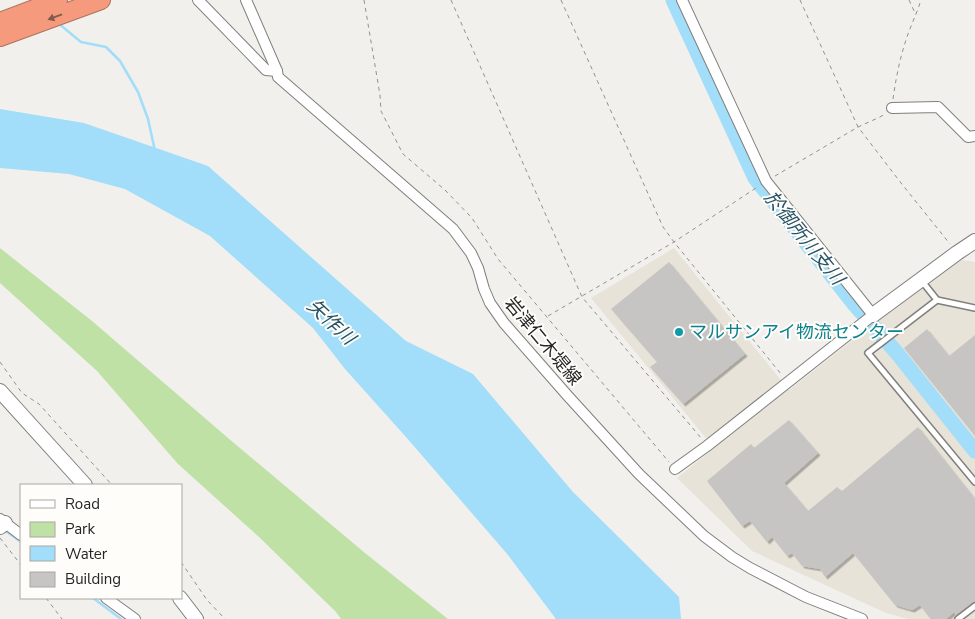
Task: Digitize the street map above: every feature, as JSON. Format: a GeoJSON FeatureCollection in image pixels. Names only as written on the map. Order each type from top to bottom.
{"type":"FeatureCollection","features":[{"type":"Feature","properties":{"kind":"highway"},"geometry":{"type":"LineString","coordinates":[[0,22],[58,0]]}},
{"type":"Feature","properties":{"kind":"highway"},"geometry":{"type":"LineString","coordinates":[[0,37],[101,0]]}},
{"type":"Feature","properties":{"kind":"street"},"geometry":{"type":"LineString","coordinates":[[198,0],[266,70],[277,71]]}},
{"type":"Feature","properties":{"kind":"street","name":"岩津仁木堤線"},"geometry":{"type":"LineString","coordinates":[[246,0],[278,77],[453,230],[471,253],[490,303],[504,323],[639,474],[704,536],[732,557],[806,597],[862,619]]}},
{"type":"Feature","properties":{"kind":"street"},"geometry":{"type":"LineString","coordinates":[[682,0],[766,181],[873,315]]}},
{"type":"Feature","properties":{"kind":"street"},"geometry":{"type":"LineString","coordinates":[[892,108],[938,107],[968,137],[975,136]]}},
{"type":"Feature","properties":{"kind":"street"},"geometry":{"type":"LineString","coordinates":[[675,469],[873,315],[957,253],[973,244]]}},
{"type":"Feature","properties":{"kind":"street"},"geometry":{"type":"LineString","coordinates":[[0,391],[83,484]]}},
{"type":"Feature","properties":{"kind":"street"},"geometry":{"type":"LineString","coordinates":[[2,523],[20,534]]}},
{"type":"Feature","properties":{"kind":"street"},"geometry":{"type":"LineString","coordinates":[[107,599],[135,619]]}},
{"type":"Feature","properties":{"kind":"street"},"geometry":{"type":"LineString","coordinates":[[181,599],[196,619]]}},
{"type":"Feature","properties":{"kind":"lane"},"geometry":{"type":"LineString","coordinates":[[921,279],[937,300],[975,308]]}},
{"type":"Feature","properties":{"kind":"lane"},"geometry":{"type":"LineString","coordinates":[[937,300],[868,353],[975,482]]}},
{"type":"Feature","properties":{"kind":"lane"},"geometry":{"type":"LineString","coordinates":[[958,619],[975,606]]}},
{"type":"Feature","properties":{"kind":"path"},"geometry":{"type":"LineString","coordinates":[[364,0],[381,111],[403,154],[445,190],[472,218],[498,259],[675,469]]}},
{"type":"Feature","properties":{"kind":"path"},"geometry":{"type":"LineString","coordinates":[[451,0],[582,297],[707,446]]}},
{"type":"Feature","properties":{"kind":"path"},"geometry":{"type":"LineString","coordinates":[[561,0],[663,227],[788,382]]}},
{"type":"Feature","properties":{"kind":"path"},"geometry":{"type":"LineString","coordinates":[[800,0],[858,127],[957,253]]}},
{"type":"Feature","properties":{"kind":"path"},"geometry":{"type":"LineString","coordinates":[[909,0],[916,15]]}},
{"type":"Feature","properties":{"kind":"path"},"geometry":{"type":"LineString","coordinates":[[547,317],[674,242],[766,181],[858,127],[880,117],[892,108],[899,68],[920,0]]}},
{"type":"Feature","properties":{"kind":"path"},"geometry":{"type":"LineString","coordinates":[[0,362],[22,393],[39,404],[111,484]]}},
{"type":"Feature","properties":{"kind":"path"},"geometry":{"type":"LineString","coordinates":[[0,537],[20,564]]}},
{"type":"Feature","properties":{"kind":"path"},"geometry":{"type":"LineString","coordinates":[[182,563],[207,600],[225,619]]}},
{"type":"Feature","properties":{"kind":"path"},"geometry":{"type":"LineString","coordinates":[[47,599],[62,619]]}},
{"type":"Feature","properties":{"kind":"shaded area"},"geometry":{"type":"Polygon","coordinates":[[[674,248],[789,390],[956,259],[975,262],[975,619],[908,619],[886,613],[752,551],[677,478],[714,448],[591,298],[674,248]]]}},
{"type":"Feature","properties":{"kind":"green space"},"geometry":{"type":"Polygon","coordinates":[[[0,248],[92,321],[365,553],[448,619],[341,619],[259,537],[178,464],[97,371],[0,283],[0,248]]]}},
{"type":"Feature","properties":{"kind":"water","name":"矢作川"},"geometry":{"type":"Polygon","coordinates":[[[0,109],[84,123],[208,166],[406,341],[473,374],[573,492],[679,597],[681,619],[556,619],[508,555],[345,369],[313,328],[210,236],[125,189],[69,174],[0,168],[0,109]]]}},
{"type":"Feature","properties":{"kind":"building","name":"マルサンアイ物流センター"},"geometry":{"type":"Polygon","coordinates":[[[669,262],[745,354],[683,404],[650,367],[657,362],[611,309],[669,262]]]}},
{"type":"Feature","properties":{"kind":"building"},"geometry":{"type":"Polygon","coordinates":[[[927,329],[949,356],[975,335],[975,436],[904,348],[927,329]]]}},
{"type":"Feature","properties":{"kind":"building"},"geometry":{"type":"Polygon","coordinates":[[[789,420],[818,453],[784,483],[808,511],[837,487],[842,491],[918,427],[975,499],[975,602],[956,615],[954,612],[946,619],[934,619],[929,617],[920,605],[912,610],[895,605],[853,553],[825,577],[820,569],[802,566],[792,553],[787,556],[772,537],[767,542],[750,521],[742,526],[707,481],[751,444],[754,448],[789,420]]]}},
{"type":"Feature","properties":{"kind":"waterway","name":"於御所川支川"},"geometry":{"type":"LineString","coordinates":[[673,0],[755,178],[854,304],[897,353],[975,451]]}},
{"type":"Feature","properties":{"kind":"waterway"},"geometry":{"type":"LineString","coordinates":[[58,23],[81,42],[106,47],[120,61],[138,92],[148,119],[155,151]]}},
{"type":"Feature","properties":{"kind":"waterway"},"geometry":{"type":"LineString","coordinates":[[3,529],[20,541]]}},
{"type":"Feature","properties":{"kind":"waterway"},"geometry":{"type":"LineString","coordinates":[[94,599],[121,619]]}},
{"type":"Feature","properties":{"kind":"place","name":"マルサンアイ物流センター"},"geometry":{"type":"Point","coordinates":[679,332]}}]}
